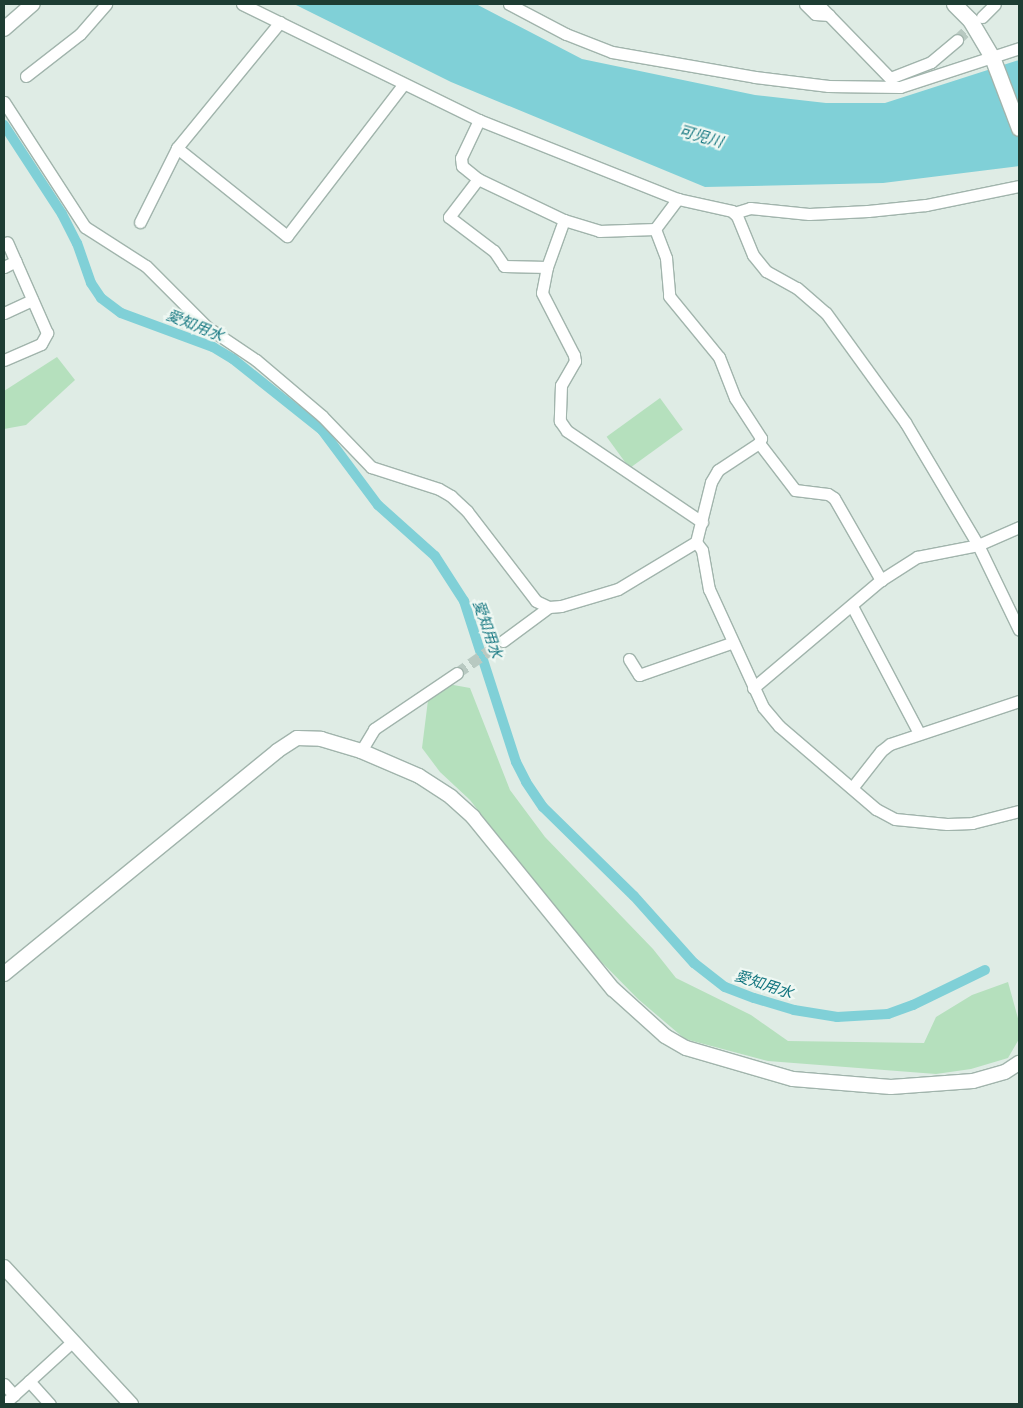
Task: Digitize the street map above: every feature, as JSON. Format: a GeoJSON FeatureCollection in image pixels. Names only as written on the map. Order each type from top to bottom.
{"type":"FeatureCollection","features":[{"type":"Feature","properties":{"kind":"main road"},"geometry":{"type":"LineString","coordinates":[[954,4],[970,20],[992,57],[1019,128]]}},
{"type":"Feature","properties":{"kind":"street"},"geometry":{"type":"LineString","coordinates":[[4,30],[33,4]]}},
{"type":"Feature","properties":{"kind":"street"},"geometry":{"type":"LineString","coordinates":[[26,76],[80,34],[106,4]]}},
{"type":"Feature","properties":{"kind":"street"},"geometry":{"type":"LineString","coordinates":[[242,4],[403,85],[480,120],[678,199],[734,213],[750,208],[809,214],[868,211],[943,202],[1019,186]]}},
{"type":"Feature","properties":{"kind":"street"},"geometry":{"type":"LineString","coordinates":[[511,4],[566,34],[612,52],[818,84],[910,85],[1019,48]]}},
{"type":"Feature","properties":{"kind":"street"},"geometry":{"type":"LineString","coordinates":[[805,4],[816,14],[829,15]]}},
{"type":"Feature","properties":{"kind":"street"},"geometry":{"type":"LineString","coordinates":[[818,4],[890,78],[931,62],[957,40]]}},
{"type":"Feature","properties":{"kind":"street"},"geometry":{"type":"LineString","coordinates":[[982,17],[995,4]]}},
{"type":"Feature","properties":{"kind":"street"},"geometry":{"type":"LineString","coordinates":[[140,222],[177,148],[280,22]]}},
{"type":"Feature","properties":{"kind":"street"},"geometry":{"type":"LineString","coordinates":[[898,75],[910,85]]}},
{"type":"Feature","properties":{"kind":"street"},"geometry":{"type":"LineString","coordinates":[[177,148],[287,236],[403,85]]}},
{"type":"Feature","properties":{"kind":"street"},"geometry":{"type":"LineString","coordinates":[[4,102],[86,227],[146,266],[207,327],[256,360],[322,416],[371,468],[439,489],[451,496],[467,511],[536,601],[549,607]]}},
{"type":"Feature","properties":{"kind":"street"},"geometry":{"type":"LineString","coordinates":[[480,120],[462,158],[462,166],[478,179],[564,220],[599,231],[655,229]]}},
{"type":"Feature","properties":{"kind":"street"},"geometry":{"type":"LineString","coordinates":[[478,179],[448,217],[494,250],[504,266],[546,267]]}},
{"type":"Feature","properties":{"kind":"street"},"geometry":{"type":"LineString","coordinates":[[655,229],[678,199]]}},
{"type":"Feature","properties":{"kind":"street"},"geometry":{"type":"LineString","coordinates":[[734,213],[753,255],[766,271],[797,288],[826,313],[905,422],[978,546],[1019,630]]}},
{"type":"Feature","properties":{"kind":"street"},"geometry":{"type":"LineString","coordinates":[[564,220],[546,267],[542,293],[568,338],[575,361],[561,385],[560,421],[567,432],[702,522]]}},
{"type":"Feature","properties":{"kind":"street"},"geometry":{"type":"LineString","coordinates":[[655,229],[666,258],[669,296],[719,357],[735,398],[760,433],[759,442],[795,490],[828,494],[834,498],[881,580]]}},
{"type":"Feature","properties":{"kind":"street"},"geometry":{"type":"LineString","coordinates":[[4,360],[45,340],[47,333],[7,242]]}},
{"type":"Feature","properties":{"kind":"street"},"geometry":{"type":"LineString","coordinates":[[4,267],[16,261]]}},
{"type":"Feature","properties":{"kind":"street"},"geometry":{"type":"LineString","coordinates":[[4,313],[32,300]]}},
{"type":"Feature","properties":{"kind":"street"},"geometry":{"type":"LineString","coordinates":[[503,641],[549,607],[618,589],[696,542],[711,482],[718,470],[759,442]]}},
{"type":"Feature","properties":{"kind":"street"},"geometry":{"type":"LineString","coordinates":[[753,688],[881,580],[916,557],[978,546],[1019,527]]}},
{"type":"Feature","properties":{"kind":"street"},"geometry":{"type":"LineString","coordinates":[[696,542],[702,550],[709,589],[731,643],[763,707],[779,726],[876,808],[895,819],[972,823],[1019,811]]}},
{"type":"Feature","properties":{"kind":"street"},"geometry":{"type":"LineString","coordinates":[[852,606],[919,733]]}},
{"type":"Feature","properties":{"kind":"street"},"geometry":{"type":"LineString","coordinates":[[628,659],[639,675],[731,643]]}},
{"type":"Feature","properties":{"kind":"street"},"geometry":{"type":"LineString","coordinates":[[361,751],[374,728],[457,672]]}},
{"type":"Feature","properties":{"kind":"street"},"geometry":{"type":"LineString","coordinates":[[852,788],[881,751],[919,733],[1019,701]]}},
{"type":"Feature","properties":{"kind":"street"},"geometry":{"type":"LineString","coordinates":[[4,974],[277,751],[297,738],[321,739],[361,751],[420,776],[473,817],[613,989],[665,1036],[686,1048],[793,1079],[891,1086],[973,1081],[1005,1072],[1019,1063]]}},
{"type":"Feature","properties":{"kind":"street"},"geometry":{"type":"LineString","coordinates":[[4,1267],[131,1404]]}},
{"type":"Feature","properties":{"kind":"street"},"geometry":{"type":"LineString","coordinates":[[4,1404],[72,1342]]}},
{"type":"Feature","properties":{"kind":"street"},"geometry":{"type":"LineString","coordinates":[[29,1381],[50,1404]]}},
{"type":"Feature","properties":{"kind":"street"},"geometry":{"type":"LineString","coordinates":[[4,1384],[14,1395]]}},
{"type":"Feature","properties":{"kind":"green space"},"geometry":{"type":"Polygon","coordinates":[[[57,357],[75,380],[26,425],[4,429],[4,391],[57,357]]]}},
{"type":"Feature","properties":{"kind":"green space"},"geometry":{"type":"Polygon","coordinates":[[[660,398],[683,430],[630,468],[607,437],[660,398]]]}},
{"type":"Feature","properties":{"kind":"green space"},"geometry":{"type":"Polygon","coordinates":[[[448,684],[470,688],[510,790],[545,837],[653,949],[676,978],[751,1015],[788,1041],[924,1043],[936,1017],[972,995],[1008,982],[1019,1022],[1019,1039],[1008,1058],[971,1069],[936,1074],[768,1061],[685,1039],[638,999],[575,935],[470,800],[440,772],[422,748],[428,700],[448,684]]]}},
{"type":"Feature","properties":{"kind":"water","name":"可児川"},"geometry":{"type":"Polygon","coordinates":[[[294,4],[476,4],[582,59],[755,95],[826,103],[885,103],[1019,60],[1019,166],[883,183],[705,187],[451,82],[294,4]]]}},
{"type":"Feature","properties":{"kind":"waterway","name":"愛知用水"},"geometry":{"type":"LineString","coordinates":[[4,125],[62,214],[77,243],[91,283],[101,298],[121,313],[213,347],[233,359],[322,430],[378,505],[435,556],[464,601],[516,762],[526,782],[543,807],[634,896],[694,963],[725,987],[754,998],[794,1010],[837,1017],[888,1014],[913,1005],[985,970]]}},
{"type":"Feature","properties":{"kind":"tunnel"},"geometry":{"type":"LineString","coordinates":[[957,40],[978,20]]}},
{"type":"Feature","properties":{"kind":"tunnel"},"geometry":{"type":"LineString","coordinates":[[457,673],[503,641]]}}]}
